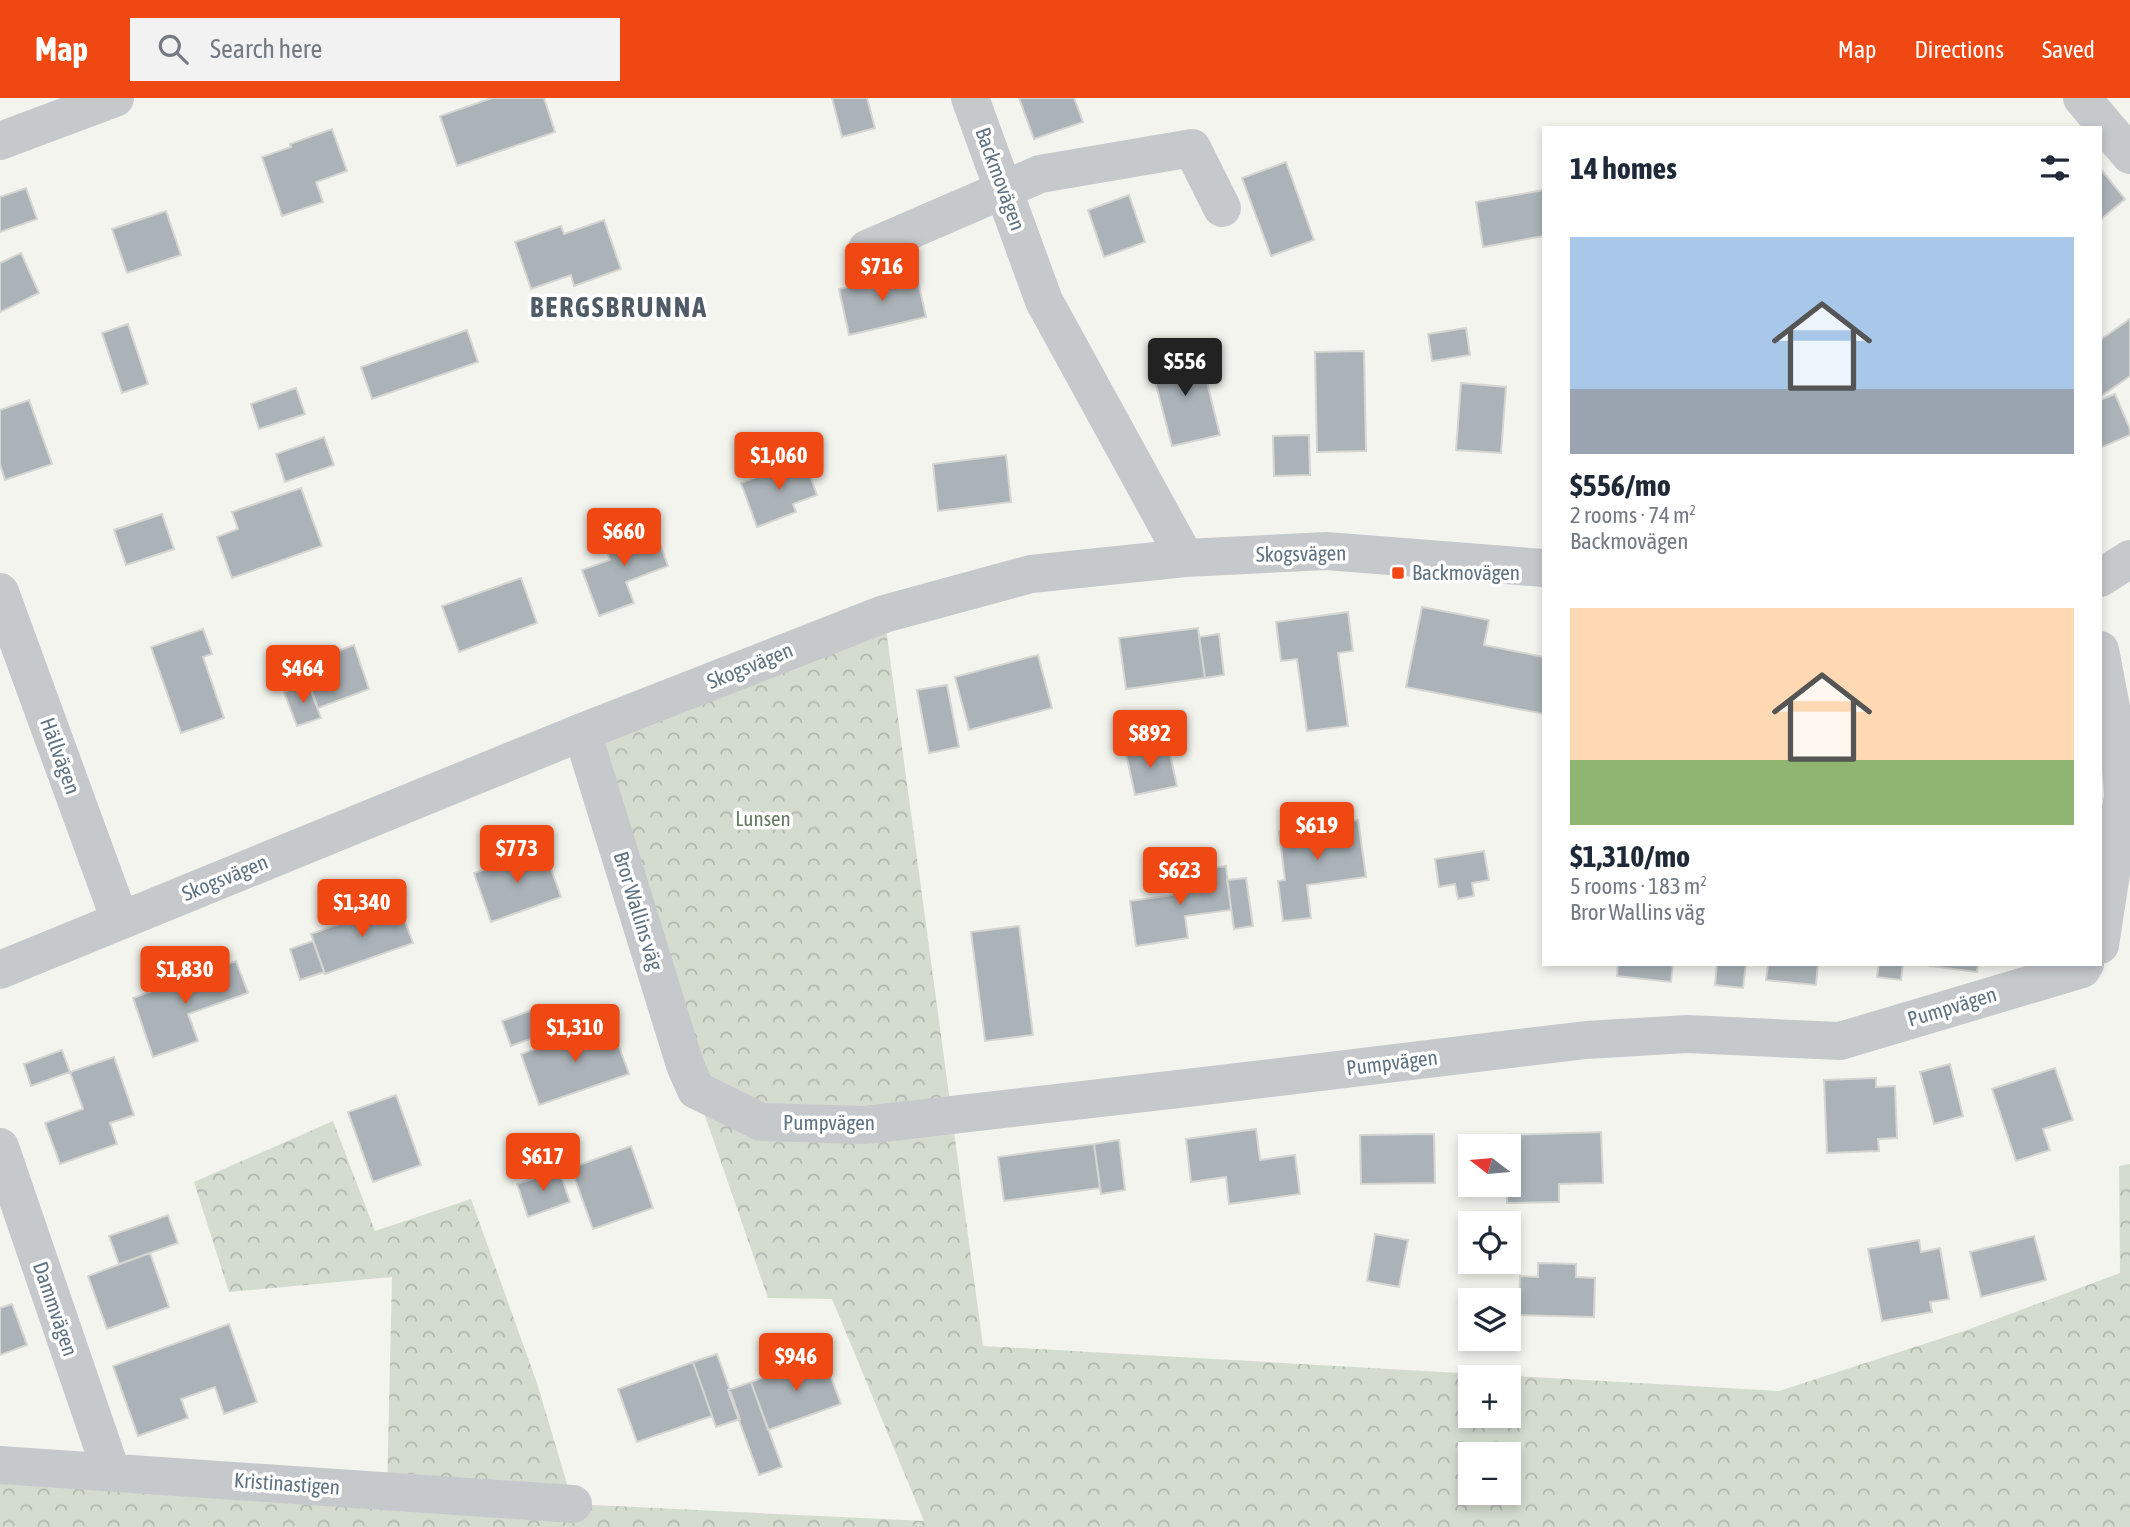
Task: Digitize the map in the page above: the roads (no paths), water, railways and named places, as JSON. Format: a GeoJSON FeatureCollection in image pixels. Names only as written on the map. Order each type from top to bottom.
{"type":"FeatureCollection","features":[{"type":"Feature","properties":{"kind":"street"},"geometry":{"type":"LineString","coordinates":[[0,141],[115,98]]}},
{"type":"Feature","properties":{"kind":"street","name":"Backmovägen"},"geometry":{"type":"LineString","coordinates":[[970,98],[1044,301],[1185,558]]}},
{"type":"Feature","properties":{"kind":"street"},"geometry":{"type":"LineString","coordinates":[[2082,98],[2130,155]]}},
{"type":"Feature","properties":{"kind":"street"},"geometry":{"type":"LineString","coordinates":[[866,248],[1040,174],[1192,148],[1222,208]]}},
{"type":"Feature","properties":{"kind":"street","name":"Skogsvägen"},"geometry":{"type":"LineString","coordinates":[[0,970],[582,733],[884,614],[1031,574],[1185,558],[1326,551],[1542,568]]}},
{"type":"Feature","properties":{"kind":"street"},"geometry":{"type":"LineString","coordinates":[[2102,577],[2130,559]]}},
{"type":"Feature","properties":{"kind":"street","name":"Hällvägen"},"geometry":{"type":"LineString","coordinates":[[0,592],[120,920]]}},
{"type":"Feature","properties":{"kind":"street"},"geometry":{"type":"LineString","coordinates":[[2102,660],[2120,754],[2123,795],[2102,931]]}},
{"type":"Feature","properties":{"kind":"street","name":"Bror Wallins väg"},"geometry":{"type":"LineString","coordinates":[[582,733],[685,1065],[696,1090]]}},
{"type":"Feature","properties":{"kind":"street","name":"Pumpvägen"},"geometry":{"type":"LineString","coordinates":[[696,1090],[761,1122],[865,1125],[1586,1040],[1687,1034],[1840,1041],[2084,966]]}},
{"type":"Feature","properties":{"kind":"street","name":"Dammvägen"},"geometry":{"type":"LineString","coordinates":[[0,1147],[111,1471]]}},
{"type":"Feature","properties":{"kind":"street","name":"Kristinastigen"},"geometry":{"type":"LineString","coordinates":[[0,1465],[573,1504]]}},
{"type":"Feature","properties":{"kind":"place","name":"Backmovägen"},"geometry":{"type":"Point","coordinates":[1398,573]}},
{"type":"Feature","properties":{"kind":"district","name":"BERGSBRUNNA"},"geometry":{"type":"Point","coordinates":[619,307]}},
{"type":"Feature","properties":{"kind":"park label","name":"Lunsen"},"geometry":{"type":"Point","coordinates":[763,819]}}]}
